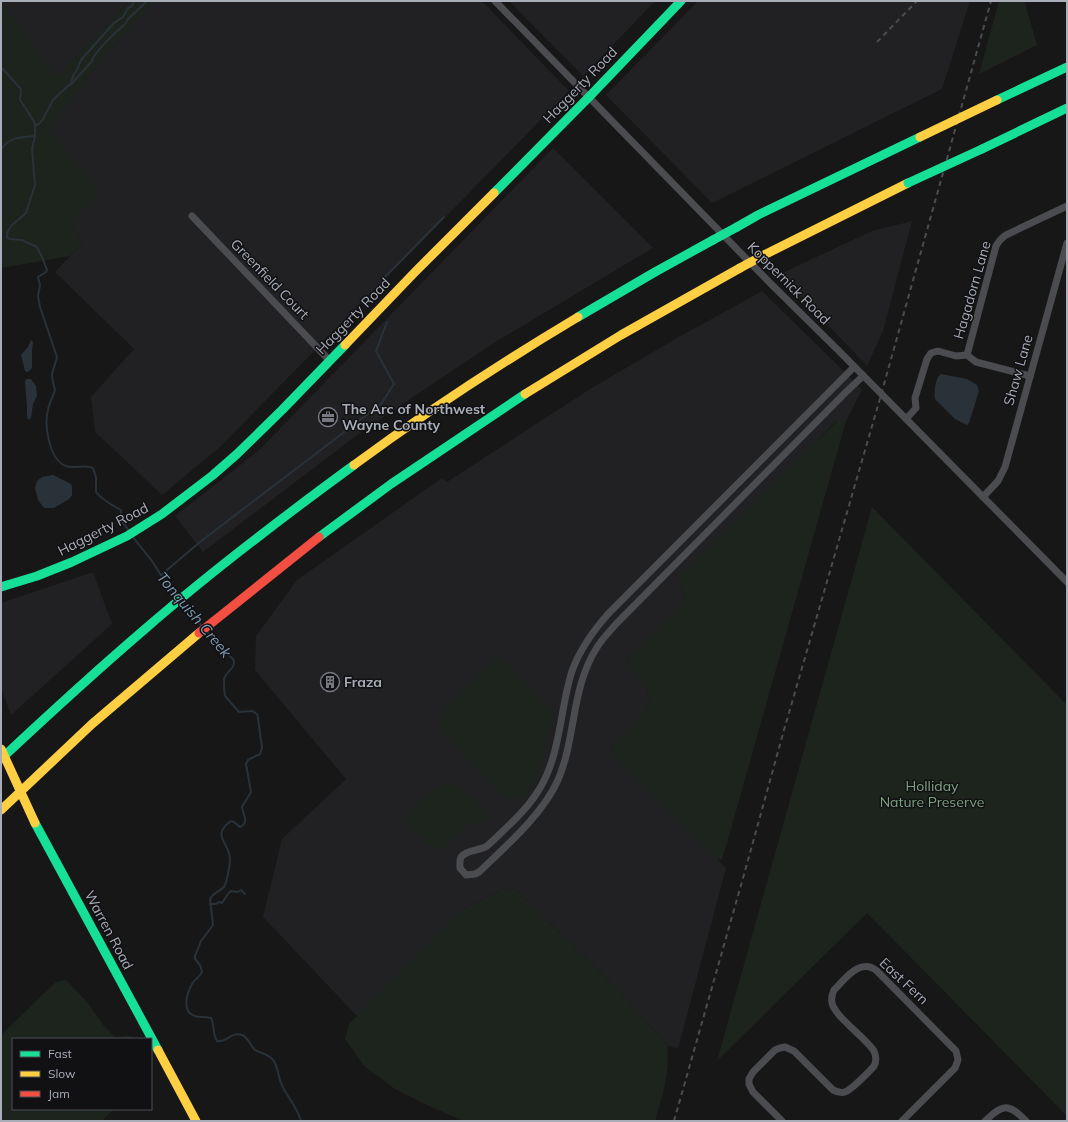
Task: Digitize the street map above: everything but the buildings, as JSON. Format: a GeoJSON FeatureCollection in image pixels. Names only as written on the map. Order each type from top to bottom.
{"type":"FeatureCollection","features":[{"type":"Feature","properties":{"kind":"main road","name":"Haggerty Road"},"geometry":{"type":"LineString","coordinates":[[1,587],[66,565],[131,534],[162,514],[213,475],[282,410],[415,272],[589,97],[680,1]]}},
{"type":"Feature","properties":{"kind":"main road"},"geometry":{"type":"LineString","coordinates":[[1,759],[91,675],[179,600],[295,507],[420,418],[558,328],[689,252],[758,215],[1067,67]]}},
{"type":"Feature","properties":{"kind":"main road"},"geometry":{"type":"LineString","coordinates":[[1,810],[89,726],[204,628],[369,500],[455,440],[562,370],[646,320],[740,268],[908,183],[1067,108]]}},
{"type":"Feature","properties":{"kind":"main road","name":"Warren Road"},"geometry":{"type":"LineString","coordinates":[[1,749],[35,823],[151,1038]]}},
{"type":"Feature","properties":{"kind":"main road","name":"Warren Road"},"geometry":{"type":"LineString","coordinates":[[152,1040],[196,1121]]}},
{"type":"Feature","properties":{"kind":"street","name":"Koppernick Road"},"geometry":{"type":"LineString","coordinates":[[495,1],[770,283],[1067,582]]}},
{"type":"Feature","properties":{"kind":"street","name":"Hagadorn Lane"},"geometry":{"type":"LineString","coordinates":[[1030,376],[976,362],[967,355],[996,246],[1001,238],[1067,206]]}},
{"type":"Feature","properties":{"kind":"street","name":"Greenfield Court"},"geometry":{"type":"LineString","coordinates":[[192,216],[329,360]]}},
{"type":"Feature","properties":{"kind":"street","name":"Shaw Lane"},"geometry":{"type":"LineString","coordinates":[[983,497],[993,487],[1002,473],[1067,243]]}},
{"type":"Feature","properties":{"kind":"street"},"geometry":{"type":"LineString","coordinates":[[906,419],[916,408],[915,398],[927,359],[931,352],[938,351],[956,356],[967,355]]}},
{"type":"Feature","properties":{"kind":"street"},"geometry":{"type":"LineString","coordinates":[[854,367],[598,625],[582,648],[572,671],[553,756],[541,787],[528,805],[492,842],[480,850],[462,855],[460,859],[460,868],[466,874],[476,874],[500,851],[538,813],[554,788],[565,760],[585,672],[596,649],[607,634],[863,376]]}},
{"type":"Feature","properties":{"kind":"street"},"geometry":{"type":"LineString","coordinates":[[801,420],[810,429]]}},
{"type":"Feature","properties":{"kind":"street"},"geometry":{"type":"LineString","coordinates":[[749,472],[758,481]]}},
{"type":"Feature","properties":{"kind":"street"},"geometry":{"type":"LineString","coordinates":[[693,528],[702,537]]}},
{"type":"Feature","properties":{"kind":"street"},"geometry":{"type":"LineString","coordinates":[[615,607],[624,616]]}},
{"type":"Feature","properties":{"kind":"street"},"geometry":{"type":"LineString","coordinates":[[568,686],[580,689]]}},
{"type":"Feature","properties":{"kind":"street"},"geometry":{"type":"LineString","coordinates":[[492,842],[500,851]]}},
{"type":"Feature","properties":{"kind":"street","name":"East Fern"},"geometry":{"type":"LineString","coordinates":[[782,1121],[753,1092],[749,1084],[749,1080],[753,1072],[775,1050],[785,1047],[790,1048],[833,1090],[837,1092],[846,1092],[850,1090],[874,1066],[876,1058],[874,1051],[840,1015],[834,1008],[831,1001],[834,990],[854,970],[865,966],[877,970],[956,1051],[958,1056],[955,1068],[902,1121]]}},
{"type":"Feature","properties":{"kind":"street"},"geometry":{"type":"LineString","coordinates":[[985,1121],[997,1110],[1007,1108],[1016,1111],[1026,1121]]}},
{"type":"Feature","properties":{"kind":"shaded area"},"geometry":{"type":"Polygon","coordinates":[[[1,1],[130,1],[57,77],[1,20],[1,1]]]}},
{"type":"Feature","properties":{"kind":"shaded area"},"geometry":{"type":"Polygon","coordinates":[[[156,1],[482,1],[569,91],[220,447],[162,495],[95,432],[91,397],[134,349],[55,272],[83,243],[69,223],[49,130],[109,50],[156,1]]]}},
{"type":"Feature","properties":{"kind":"shaded area"},"geometry":{"type":"Polygon","coordinates":[[[509,1],[655,1],[583,76],[509,1]]]}},
{"type":"Feature","properties":{"kind":"shaded area"},"geometry":{"type":"Polygon","coordinates":[[[698,1],[970,1],[942,89],[712,203],[606,95],[698,1]]]}},
{"type":"Feature","properties":{"kind":"shaded area"},"geometry":{"type":"Polygon","coordinates":[[[553,148],[653,248],[497,341],[364,430],[203,552],[175,516],[257,452],[553,148]]]}},
{"type":"Feature","properties":{"kind":"shaded area"},"geometry":{"type":"Polygon","coordinates":[[[912,221],[883,331],[867,366],[780,274],[872,231],[912,221]]]}},
{"type":"Feature","properties":{"kind":"shaded area"},"geometry":{"type":"Polygon","coordinates":[[[762,291],[862,389],[846,421],[836,421],[680,582],[685,594],[683,604],[626,661],[646,687],[651,703],[630,728],[613,745],[611,753],[726,868],[678,1049],[667,1045],[615,987],[516,890],[504,889],[465,908],[357,1016],[263,917],[282,839],[346,779],[255,670],[256,636],[297,580],[442,478],[447,482],[590,389],[677,338],[762,291]]]}},
{"type":"Feature","properties":{"kind":"shaded area"},"geometry":{"type":"Polygon","coordinates":[[[31,340],[33,342],[32,368],[28,372],[25,371],[21,355],[28,347],[31,340]]]}},
{"type":"Feature","properties":{"kind":"shaded area"},"geometry":{"type":"Polygon","coordinates":[[[941,374],[967,379],[977,385],[979,391],[969,423],[967,425],[955,419],[935,399],[936,382],[941,374]]]}},
{"type":"Feature","properties":{"kind":"shaded area"},"geometry":{"type":"Polygon","coordinates":[[[26,379],[31,379],[36,386],[37,396],[33,404],[31,418],[28,420],[25,382],[26,379]]]}},
{"type":"Feature","properties":{"kind":"shaded area"},"geometry":{"type":"Polygon","coordinates":[[[53,475],[71,484],[72,495],[69,499],[54,508],[44,508],[38,500],[35,488],[37,481],[42,477],[53,475]]]}},
{"type":"Feature","properties":{"kind":"shaded area"},"geometry":{"type":"Polygon","coordinates":[[[93,572],[112,624],[11,715],[1,688],[1,603],[93,572]]]}},
{"type":"Feature","properties":{"kind":"green space"},"geometry":{"type":"Polygon","coordinates":[[[130,1],[156,1],[109,50],[49,130],[100,192],[69,223],[83,243],[70,256],[1,268],[1,2],[57,77],[130,1]]]}},
{"type":"Feature","properties":{"kind":"green space"},"geometry":{"type":"Polygon","coordinates":[[[999,1],[1027,1],[1025,3],[1037,45],[979,74],[999,1]]]}},
{"type":"Feature","properties":{"kind":"green space"},"geometry":{"type":"Polygon","coordinates":[[[837,421],[846,421],[727,843],[722,859],[718,860],[611,753],[613,745],[630,728],[651,703],[646,687],[626,661],[683,604],[685,594],[680,582],[680,576],[837,421]]]}},
{"type":"Feature","properties":{"kind":"green space","name":"Holliday Nature Preserve"},"geometry":{"type":"Polygon","coordinates":[[[872,507],[1067,705],[1067,1116],[867,913],[717,1061],[872,507]]]}},
{"type":"Feature","properties":{"kind":"green space"},"geometry":{"type":"Polygon","coordinates":[[[498,655],[554,712],[544,755],[535,782],[523,799],[514,797],[508,800],[438,728],[443,718],[440,713],[498,655]]]}},
{"type":"Feature","properties":{"kind":"green space"},"geometry":{"type":"Polygon","coordinates":[[[452,783],[459,786],[487,812],[490,817],[484,822],[473,823],[466,826],[441,850],[435,849],[415,831],[405,819],[432,789],[439,785],[452,783]]]}},
{"type":"Feature","properties":{"kind":"green space"},"geometry":{"type":"Polygon","coordinates":[[[504,889],[516,890],[615,987],[667,1045],[667,1074],[655,1121],[464,1121],[395,1089],[364,1066],[345,1039],[349,1024],[465,908],[504,889]]]}},
{"type":"Feature","properties":{"kind":"green space"},"geometry":{"type":"Polygon","coordinates":[[[66,980],[87,1002],[104,1026],[116,1038],[12,1038],[12,1110],[113,1110],[102,1121],[1,1121],[1,1035],[56,982],[66,980]]]}},
{"type":"Feature","properties":{"kind":"green space"},"geometry":{"type":"Polygon","coordinates":[[[128,1036],[134,1038],[116,1038],[128,1036]]]}},
{"type":"Feature","properties":{"kind":"waterway"},"geometry":{"type":"LineString","coordinates":[[35,126],[43,119],[53,100],[71,83],[81,60],[114,23],[123,17],[134,1]]}},
{"type":"Feature","properties":{"kind":"waterway"},"geometry":{"type":"LineString","coordinates":[[68,86],[73,83],[92,61],[93,57],[101,47],[147,1]]}},
{"type":"Feature","properties":{"kind":"waterway","name":"Tonquish Creek"},"geometry":{"type":"LineString","coordinates":[[1,67],[21,89],[20,100],[35,123],[35,136],[32,149],[35,185],[26,213],[12,225],[8,231],[7,238],[22,240],[37,247],[47,270],[38,277],[40,285],[38,296],[40,307],[57,357],[52,374],[55,390],[49,405],[47,416],[47,433],[49,441],[55,457],[66,466],[87,466],[93,468],[96,477],[96,492],[105,500],[121,510],[121,520],[130,532]]}},
{"type":"Feature","properties":{"kind":"waterway"},"geometry":{"type":"LineString","coordinates":[[1,151],[3,146],[11,140],[20,137],[35,136]]}},
{"type":"Feature","properties":{"kind":"waterway"},"geometry":{"type":"LineString","coordinates":[[383,288],[383,279],[444,217]]}},
{"type":"Feature","properties":{"kind":"waterway"},"geometry":{"type":"LineString","coordinates":[[161,575],[200,542],[381,404],[394,384],[376,351],[387,322]]}},
{"type":"Feature","properties":{"kind":"waterway","name":"Tonquish Creek"},"geometry":{"type":"LineString","coordinates":[[132,536],[152,561],[176,597]]}},
{"type":"Feature","properties":{"kind":"waterway","name":"Tonquish Creek"},"geometry":{"type":"LineString","coordinates":[[182,603],[201,625]]}},
{"type":"Feature","properties":{"kind":"waterway","name":"Tonquish Creek"},"geometry":{"type":"LineString","coordinates":[[207,632],[233,659],[234,665],[224,679],[225,696],[239,712],[252,711],[257,714],[262,748],[260,754],[248,760],[246,764],[251,792],[242,807],[245,823],[240,827],[231,821],[222,831],[221,835],[230,859],[228,873],[224,887],[210,899],[213,925],[201,941],[195,956],[195,959],[200,965],[202,972],[193,982],[186,1002],[188,1011],[191,1014],[199,1017],[211,1018],[217,1041],[238,1034],[242,1035],[254,1049],[267,1055],[275,1062],[283,1088],[297,1111],[301,1121]]}},
{"type":"Feature","properties":{"kind":"waterway"},"geometry":{"type":"LineString","coordinates":[[210,904],[216,904],[219,902],[222,903],[231,891],[238,892],[241,890],[245,894]]}},
{"type":"Feature","properties":{"kind":"railway"},"geometry":{"type":"LineString","coordinates":[[877,42],[917,1]]}},
{"type":"Feature","properties":{"kind":"railway"},"geometry":{"type":"LineString","coordinates":[[674,1121],[784,730],[881,395],[991,1]]}},
{"type":"Feature","properties":{"kind":"traffic: fast"},"geometry":{"type":"LineString","coordinates":[[494,193],[681,1]]}},
{"type":"Feature","properties":{"kind":"traffic: fast"},"geometry":{"type":"LineString","coordinates":[[997,100],[1067,67]]}},
{"type":"Feature","properties":{"kind":"traffic: fast"},"geometry":{"type":"LineString","coordinates":[[982,149],[1067,108]]}},
{"type":"Feature","properties":{"kind":"traffic: fast"},"geometry":{"type":"LineString","coordinates":[[737,227],[758,215],[920,137]]}},
{"type":"Feature","properties":{"kind":"traffic: fast"},"geometry":{"type":"LineString","coordinates":[[908,183],[982,149]]}},
{"type":"Feature","properties":{"kind":"traffic: fast"},"geometry":{"type":"LineString","coordinates":[[713,240],[737,227]]}},
{"type":"Feature","properties":{"kind":"traffic: fast"},"geometry":{"type":"LineString","coordinates":[[578,317],[713,240]]}},
{"type":"Feature","properties":{"kind":"traffic: fast"},"geometry":{"type":"LineString","coordinates":[[1,587],[37,576],[72,562],[127,536],[162,514],[213,475],[237,454],[345,345]]}},
{"type":"Feature","properties":{"kind":"traffic: fast"},"geometry":{"type":"LineString","coordinates":[[319,537],[391,484],[525,394]]}},
{"type":"Feature","properties":{"kind":"traffic: fast"},"geometry":{"type":"LineString","coordinates":[[1,759],[90,677],[170,607],[301,504],[354,465]]}},
{"type":"Feature","properties":{"kind":"traffic: fast"},"geometry":{"type":"LineString","coordinates":[[35,823],[151,1038]]}},
{"type":"Feature","properties":{"kind":"traffic: fast"},"geometry":{"type":"LineString","coordinates":[[152,1039],[158,1050]]}},
{"type":"Feature","properties":{"kind":"traffic: slow"},"geometry":{"type":"LineString","coordinates":[[920,137],[997,100]]}},
{"type":"Feature","properties":{"kind":"traffic: slow"},"geometry":{"type":"LineString","coordinates":[[764,255],[908,183]]}},
{"type":"Feature","properties":{"kind":"traffic: slow"},"geometry":{"type":"LineString","coordinates":[[345,345],[494,193]]}},
{"type":"Feature","properties":{"kind":"traffic: slow"},"geometry":{"type":"LineString","coordinates":[[740,268],[764,255]]}},
{"type":"Feature","properties":{"kind":"traffic: slow"},"geometry":{"type":"LineString","coordinates":[[525,394],[621,335],[740,268]]}},
{"type":"Feature","properties":{"kind":"traffic: slow"},"geometry":{"type":"LineString","coordinates":[[354,465],[464,388],[578,317]]}},
{"type":"Feature","properties":{"kind":"traffic: slow"},"geometry":{"type":"LineString","coordinates":[[1,810],[92,724],[199,633]]}},
{"type":"Feature","properties":{"kind":"traffic: slow"},"geometry":{"type":"LineString","coordinates":[[1,749],[35,823]]}},
{"type":"Feature","properties":{"kind":"traffic: slow"},"geometry":{"type":"LineString","coordinates":[[158,1050],[196,1121]]}},
{"type":"Feature","properties":{"kind":"traffic: jam"},"geometry":{"type":"LineString","coordinates":[[199,633],[319,537]]}},
{"type":"Feature","properties":{"kind":"place","name":"The Arc of Northwest Wayne County"},"geometry":{"type":"Point","coordinates":[328,417]}},
{"type":"Feature","properties":{"kind":"place","name":"Fraza"},"geometry":{"type":"Point","coordinates":[330,682]}}]}
